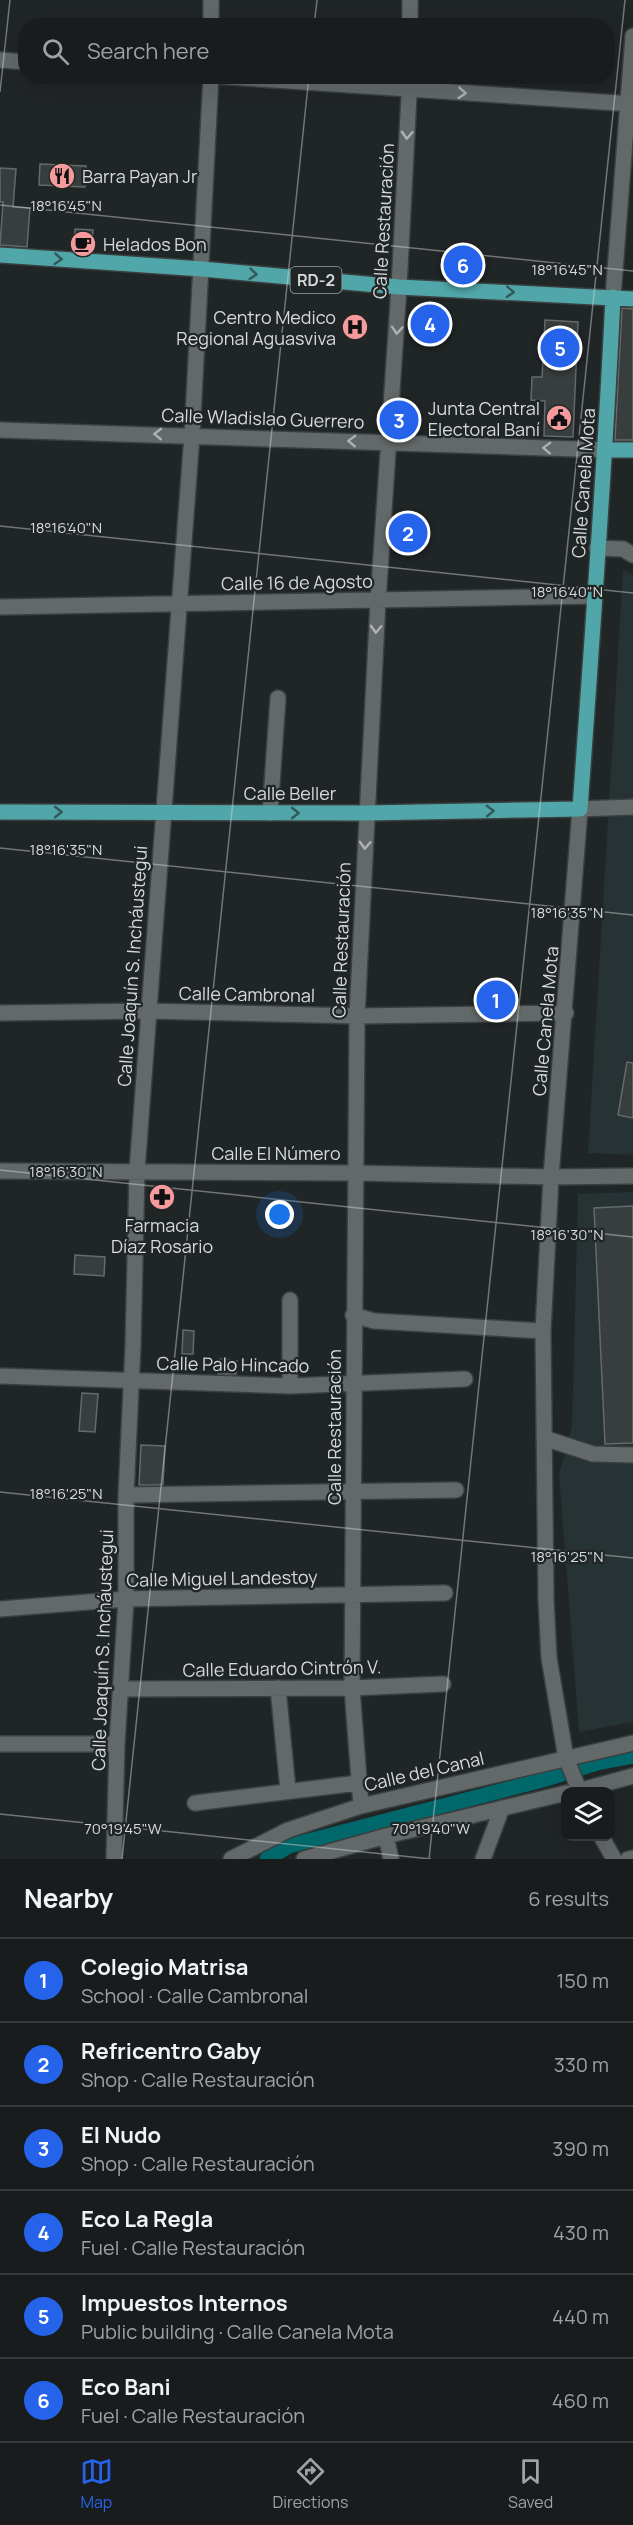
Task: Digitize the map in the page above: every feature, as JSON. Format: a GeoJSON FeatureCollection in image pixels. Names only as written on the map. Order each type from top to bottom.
{"type":"FeatureCollection","features":[{"type":"Feature","properties":{"kind":"main road","name":"RD-2"},"geometry":{"type":"LineString","coordinates":[[0,255],[202,269],[399,287],[633,299]]}},
{"type":"Feature","properties":{"kind":"main road","name":"Calle Canela Mota"},"geometry":{"type":"LineString","coordinates":[[580,809],[597,548],[606,450],[613,297]]}},
{"type":"Feature","properties":{"kind":"main road","name":"Calle Wladislao Guerrero"},"geometry":{"type":"LineString","coordinates":[[606,450],[633,450]]}},
{"type":"Feature","properties":{"kind":"main road","name":"Calle Beller"},"geometry":{"type":"LineString","coordinates":[[0,812],[366,813],[580,809]]}},
{"type":"Feature","properties":{"kind":"street"},"geometry":{"type":"LineString","coordinates":[[210,0],[211,18]]}},
{"type":"Feature","properties":{"kind":"street"},"geometry":{"type":"LineString","coordinates":[[410,0],[410,18]]}},
{"type":"Feature","properties":{"kind":"street","name":"Calle Canela Mota"},"geometry":{"type":"LineString","coordinates":[[613,297],[631,104],[633,36]]}},
{"type":"Feature","properties":{"kind":"street"},"geometry":{"type":"LineString","coordinates":[[0,60],[18,61]]}},
{"type":"Feature","properties":{"kind":"street","name":"Calle Joaquín S. Incháustegui"},"geometry":{"type":"LineString","coordinates":[[114,1859],[117,1744],[126,1599],[126,1495],[133,1346],[137,1171],[147,1011],[192,435],[213,84]]}},
{"type":"Feature","properties":{"kind":"street","name":"Calle Restauración"},"geometry":{"type":"LineString","coordinates":[[361,1806],[352,1688],[357,1016],[378,600],[410,84]]}},
{"type":"Feature","properties":{"kind":"street"},"geometry":{"type":"LineString","coordinates":[[421,84],[631,104]]}},
{"type":"Feature","properties":{"kind":"street","name":"Calle Wladislao Guerrero"},"geometry":{"type":"LineString","coordinates":[[0,430],[606,450]]}},
{"type":"Feature","properties":{"kind":"street"},"geometry":{"type":"LineString","coordinates":[[597,548],[623,549],[633,555]]}},
{"type":"Feature","properties":{"kind":"street","name":"Calle 16 de Agosto"},"geometry":{"type":"LineString","coordinates":[[0,608],[595,596]]}},
{"type":"Feature","properties":{"kind":"street"},"geometry":{"type":"LineString","coordinates":[[270,813],[278,698]]}},
{"type":"Feature","properties":{"kind":"street"},"geometry":{"type":"LineString","coordinates":[[580,809],[633,807]]}},
{"type":"Feature","properties":{"kind":"street","name":"Calle Canela Mota"},"geometry":{"type":"LineString","coordinates":[[574,1787],[566,1758],[549,1658],[546,1599],[543,1331],[552,1177],[580,809]]}},
{"type":"Feature","properties":{"kind":"street","name":"Calle Cambronal"},"geometry":{"type":"LineString","coordinates":[[0,1013],[147,1011],[357,1016],[566,1013]]}},
{"type":"Feature","properties":{"kind":"street","name":"Calle El Número"},"geometry":{"type":"LineString","coordinates":[[0,1171],[633,1176]]}},
{"type":"Feature","properties":{"kind":"street"},"geometry":{"type":"LineString","coordinates":[[290,1300],[290,1386]]}},
{"type":"Feature","properties":{"kind":"street"},"geometry":{"type":"LineString","coordinates":[[353,1315],[374,1321],[543,1331]]}},
{"type":"Feature","properties":{"kind":"street","name":"Calle Palo Hincado"},"geometry":{"type":"LineString","coordinates":[[0,1376],[290,1386],[465,1380]]}},
{"type":"Feature","properties":{"kind":"street"},"geometry":{"type":"LineString","coordinates":[[544,1438],[593,1454],[633,1455]]}},
{"type":"Feature","properties":{"kind":"street"},"geometry":{"type":"LineString","coordinates":[[126,1495],[456,1490]]}},
{"type":"Feature","properties":{"kind":"street","name":"Calle Miguel Landestoy"},"geometry":{"type":"LineString","coordinates":[[0,1609],[126,1599],[445,1593]]}},
{"type":"Feature","properties":{"kind":"street","name":"Calle Eduardo Cintrón V."},"geometry":{"type":"LineString","coordinates":[[121,1689],[352,1688],[443,1684]]}},
{"type":"Feature","properties":{"kind":"street"},"geometry":{"type":"LineString","coordinates":[[278,1688],[288,1790]]}},
{"type":"Feature","properties":{"kind":"street","name":"Calle del Canal"},"geometry":{"type":"LineString","coordinates":[[231,1859],[288,1830],[361,1806],[633,1743]]}},
{"type":"Feature","properties":{"kind":"street"},"geometry":{"type":"LineString","coordinates":[[0,1744],[117,1744]]}},
{"type":"Feature","properties":{"kind":"street"},"geometry":{"type":"LineString","coordinates":[[593,1787],[633,1776]]}},
{"type":"Feature","properties":{"kind":"street"},"geometry":{"type":"LineString","coordinates":[[195,1803],[358,1783]]}},
{"type":"Feature","properties":{"kind":"street"},"geometry":{"type":"LineString","coordinates":[[304,1859],[386,1836],[561,1795]]}},
{"type":"Feature","properties":{"kind":"street"},"geometry":{"type":"LineString","coordinates":[[483,1859],[502,1808]]}},
{"type":"Feature","properties":{"kind":"street"},"geometry":{"type":"LineString","coordinates":[[386,1836],[391,1859]]}},
{"type":"Feature","properties":{"kind":"street"},"geometry":{"type":"LineString","coordinates":[[604,1841],[614,1859]]}},
{"type":"Feature","properties":{"kind":"street"},"geometry":{"type":"LineString","coordinates":[[628,1859],[633,1858]]}},
{"type":"Feature","properties":{"kind":"shaded area"},"geometry":{"type":"Polygon","coordinates":[[[623,570],[633,575],[633,1155],[588,1153],[623,570]]]}},
{"type":"Feature","properties":{"kind":"shaded area"},"geometry":{"type":"Polygon","coordinates":[[[633,1192],[633,1722],[579,1732],[559,1474],[572,1427],[578,1194],[633,1192]]]}},
{"type":"Feature","properties":{"kind":"building","name":"Barra Payan Jr"},"geometry":{"type":"Polygon","coordinates":[[[40,164],[86,166],[85,187],[39,185],[40,164]]]}},
{"type":"Feature","properties":{"kind":"building"},"geometry":{"type":"Polygon","coordinates":[[[0,168],[16,169],[13,207],[30,208],[27,247],[0,245],[3,202],[0,202],[0,168]]]}},
{"type":"Feature","properties":{"kind":"building","name":"Helados Bon"},"geometry":{"type":"Polygon","coordinates":[[[75,229],[93,230],[91,252],[74,250],[75,229]]]}},
{"type":"Feature","properties":{"kind":"building"},"geometry":{"type":"Polygon","coordinates":[[[622,308],[633,309],[633,440],[615,440],[622,308]]]}},
{"type":"Feature","properties":{"kind":"building"},"geometry":{"type":"Polygon","coordinates":[[[545,320],[578,322],[573,437],[544,436],[545,401],[531,400],[532,377],[542,377],[545,320]]]}},
{"type":"Feature","properties":{"kind":"building"},"geometry":{"type":"Polygon","coordinates":[[[627,1062],[633,1063],[633,1118],[618,1115],[627,1062]]]}},
{"type":"Feature","properties":{"kind":"building"},"geometry":{"type":"Polygon","coordinates":[[[633,1206],[633,1443],[605,1444],[594,1208],[633,1206]]]}},
{"type":"Feature","properties":{"kind":"building"},"geometry":{"type":"Polygon","coordinates":[[[75,1255],[105,1257],[104,1276],[74,1274],[75,1255]]]}},
{"type":"Feature","properties":{"kind":"building"},"geometry":{"type":"Polygon","coordinates":[[[183,1330],[194,1331],[193,1354],[182,1354],[183,1330]]]}},
{"type":"Feature","properties":{"kind":"building"},"geometry":{"type":"Polygon","coordinates":[[[220,1359],[237,1361],[236,1374],[218,1374],[220,1359]]]}},
{"type":"Feature","properties":{"kind":"building"},"geometry":{"type":"Polygon","coordinates":[[[82,1393],[98,1394],[95,1432],[79,1431],[82,1393]]]}},
{"type":"Feature","properties":{"kind":"building"},"geometry":{"type":"Polygon","coordinates":[[[141,1445],[165,1446],[163,1485],[139,1485],[141,1445]]]}},
{"type":"Feature","properties":{"kind":"waterway"},"geometry":{"type":"LineString","coordinates":[[267,1859],[289,1846],[546,1779],[597,1763],[633,1756]]}},
{"type":"Feature","properties":{"kind":"place","name":"Barra Payan Jr"},"geometry":{"type":"Point","coordinates":[62,176]}},
{"type":"Feature","properties":{"kind":"place","name":"Helados Bon"},"geometry":{"type":"Point","coordinates":[83,244]}},
{"type":"Feature","properties":{"kind":"place","name":"Eco Bani"},"geometry":{"type":"Point","coordinates":[463,265]}},
{"type":"Feature","properties":{"kind":"place","name":"Eco La Regla"},"geometry":{"type":"Point","coordinates":[430,324]}},
{"type":"Feature","properties":{"kind":"place","name":"Centro Medico Regional Aguasviva"},"geometry":{"type":"Point","coordinates":[355,327]}},
{"type":"Feature","properties":{"kind":"place","name":"Impuestos Internos"},"geometry":{"type":"Point","coordinates":[560,348]}},
{"type":"Feature","properties":{"kind":"place","name":"Junta Central Electoral Baní"},"geometry":{"type":"Point","coordinates":[559,418]}},
{"type":"Feature","properties":{"kind":"place","name":"El Nudo"},"geometry":{"type":"Point","coordinates":[399,420]}},
{"type":"Feature","properties":{"kind":"place","name":"Refricentro Gaby"},"geometry":{"type":"Point","coordinates":[408,533]}},
{"type":"Feature","properties":{"kind":"place","name":"Colegio Matrisa"},"geometry":{"type":"Point","coordinates":[496,1000]}},
{"type":"Feature","properties":{"kind":"place","name":"Farmacia Díaz Rosario"},"geometry":{"type":"Point","coordinates":[162,1197]}}]}
